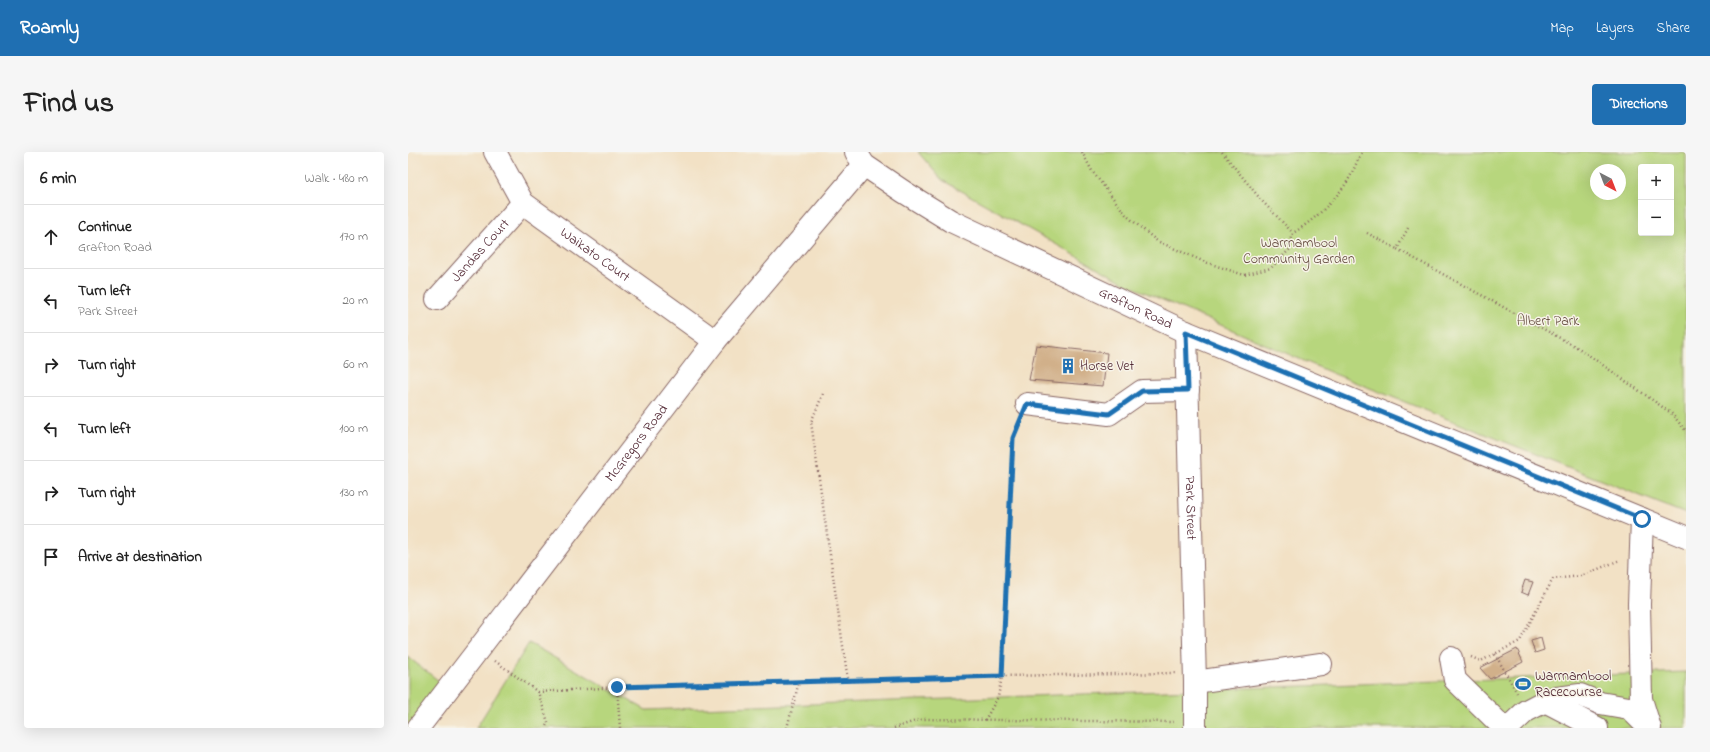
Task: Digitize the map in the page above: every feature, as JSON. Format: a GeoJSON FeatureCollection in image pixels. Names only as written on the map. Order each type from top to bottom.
{"type":"FeatureCollection","features":[{"type":"Feature","properties":{"kind":"street","name":"Waikato Court"},"geometry":{"type":"LineString","coordinates":[[495,152],[523,202],[714,341]]}},
{"type":"Feature","properties":{"kind":"street","name":"Grafton Road"},"geometry":{"type":"LineString","coordinates":[[860,159],[904,192],[951,221],[1186,332],[1642,519],[1685,535]]}},
{"type":"Feature","properties":{"kind":"street","name":"McGregors Road"},"geometry":{"type":"LineString","coordinates":[[418,728],[714,341],[860,159]]}},
{"type":"Feature","properties":{"kind":"street","name":"Jandas Court"},"geometry":{"type":"LineString","coordinates":[[437,299],[523,202]]}},
{"type":"Feature","properties":{"kind":"street","name":"Park Street"},"geometry":{"type":"LineString","coordinates":[[1186,332],[1195,725]]}},
{"type":"Feature","properties":{"kind":"street"},"geometry":{"type":"LineString","coordinates":[[1027,404],[1109,414],[1142,391],[1188,390]]}},
{"type":"Feature","properties":{"kind":"street"},"geometry":{"type":"LineString","coordinates":[[1642,519],[1640,604],[1641,699],[1649,728]]}},
{"type":"Feature","properties":{"kind":"street"},"geometry":{"type":"LineString","coordinates":[[1451,658],[1455,680],[1504,728]]}},
{"type":"Feature","properties":{"kind":"street"},"geometry":{"type":"LineString","coordinates":[[1195,677],[1321,664]]}},
{"type":"Feature","properties":{"kind":"street"},"geometry":{"type":"LineString","coordinates":[[1600,703],[1619,698],[1641,680]]}},
{"type":"Feature","properties":{"kind":"street"},"geometry":{"type":"LineString","coordinates":[[1508,728],[1526,712],[1546,701],[1580,695],[1600,703],[1629,708],[1649,728]]}},
{"type":"Feature","properties":{"kind":"street"},"geometry":{"type":"LineString","coordinates":[[1546,701],[1598,728]]}},
{"type":"Feature","properties":{"kind":"path"},"geometry":{"type":"LineString","coordinates":[[1082,152],[1092,171],[1128,216],[1157,241],[1205,262],[1244,275],[1271,268],[1289,250],[1293,233],[1305,226],[1326,207],[1346,184],[1362,152]]}},
{"type":"Feature","properties":{"kind":"path"},"geometry":{"type":"LineString","coordinates":[[1222,152],[1262,202],[1293,233]]}},
{"type":"Feature","properties":{"kind":"path"},"geometry":{"type":"LineString","coordinates":[[1397,249],[1408,228]]}},
{"type":"Feature","properties":{"kind":"path"},"geometry":{"type":"LineString","coordinates":[[1367,233],[1580,349],[1671,413],[1686,431]]}},
{"type":"Feature","properties":{"kind":"path"},"geometry":{"type":"LineString","coordinates":[[823,394],[811,422],[848,681]]}},
{"type":"Feature","properties":{"kind":"path"},"geometry":{"type":"LineString","coordinates":[[985,720],[998,697],[1002,676],[1013,438],[1027,404]]}},
{"type":"Feature","properties":{"kind":"path"},"geometry":{"type":"LineString","coordinates":[[1451,658],[1460,654],[1481,661],[1520,641],[1552,579],[1581,576],[1641,552]]}},
{"type":"Feature","properties":{"kind":"path"},"geometry":{"type":"LineString","coordinates":[[478,649],[538,692],[548,722],[545,728]]}},
{"type":"Feature","properties":{"kind":"path"},"geometry":{"type":"LineString","coordinates":[[1496,654],[1526,712]]}},
{"type":"Feature","properties":{"kind":"path"},"geometry":{"type":"LineString","coordinates":[[538,692],[617,687],[1002,676],[1195,677]]}},
{"type":"Feature","properties":{"kind":"path"},"geometry":{"type":"LineString","coordinates":[[787,728],[799,682]]}},
{"type":"Feature","properties":{"kind":"path"},"geometry":{"type":"LineString","coordinates":[[617,687],[620,728]]}},
{"type":"Feature","properties":{"kind":"path"},"geometry":{"type":"LineString","coordinates":[[894,728],[922,719],[1195,725]]}},
{"type":"Feature","properties":{"kind":"green space"},"geometry":{"type":"Polygon","coordinates":[[[918,152],[1686,152],[1686,514],[1332,373],[1128,285],[942,180],[918,152]]]}},
{"type":"Feature","properties":{"kind":"green space","name":"Warrnambool Racecourse"},"geometry":{"type":"Polygon","coordinates":[[[529,643],[646,710],[1686,672],[1686,728],[476,728],[529,643]]]}},
{"type":"Feature","properties":{"kind":"green space"},"geometry":{"type":"Polygon","coordinates":[[[408,657],[448,688],[408,728],[408,657]]]}},
{"type":"Feature","properties":{"kind":"building","name":"Horse Vet"},"geometry":{"type":"Polygon","coordinates":[[[1036,345],[1107,353],[1103,386],[1029,380],[1036,345]]]}},
{"type":"Feature","properties":{"kind":"building"},"geometry":{"type":"Polygon","coordinates":[[[1525,580],[1533,582],[1528,595],[1521,592],[1525,580]]]}},
{"type":"Feature","properties":{"kind":"building"},"geometry":{"type":"Polygon","coordinates":[[[1541,638],[1544,650],[1535,653],[1531,641],[1541,638]]]}},
{"type":"Feature","properties":{"kind":"building"},"geometry":{"type":"Polygon","coordinates":[[[1517,649],[1523,662],[1490,679],[1480,668],[1517,649]]]}},
{"type":"Feature","properties":{"kind":"place","name":"Horse Vet"},"geometry":{"type":"Point","coordinates":[1068,366]}},
{"type":"Feature","properties":{"kind":"place","name":"Warrnambool Racecourse"},"geometry":{"type":"Point","coordinates":[1523,684]}},
{"type":"Feature","properties":{"kind":"route"},"geometry":{"type":"LineString","coordinates":[[617,687],[1002,676],[1013,438],[1027,404],[1109,414],[1142,391],[1188,390],[1186,332],[1642,519]]}},
{"type":"Feature","properties":{"kind":"park label","name":"Warrnambool Community Garden"},"geometry":{"type":"Point","coordinates":[1299,252]}},
{"type":"Feature","properties":{"kind":"park label","name":"Albert Park"},"geometry":{"type":"Point","coordinates":[1548,321]}}]}
